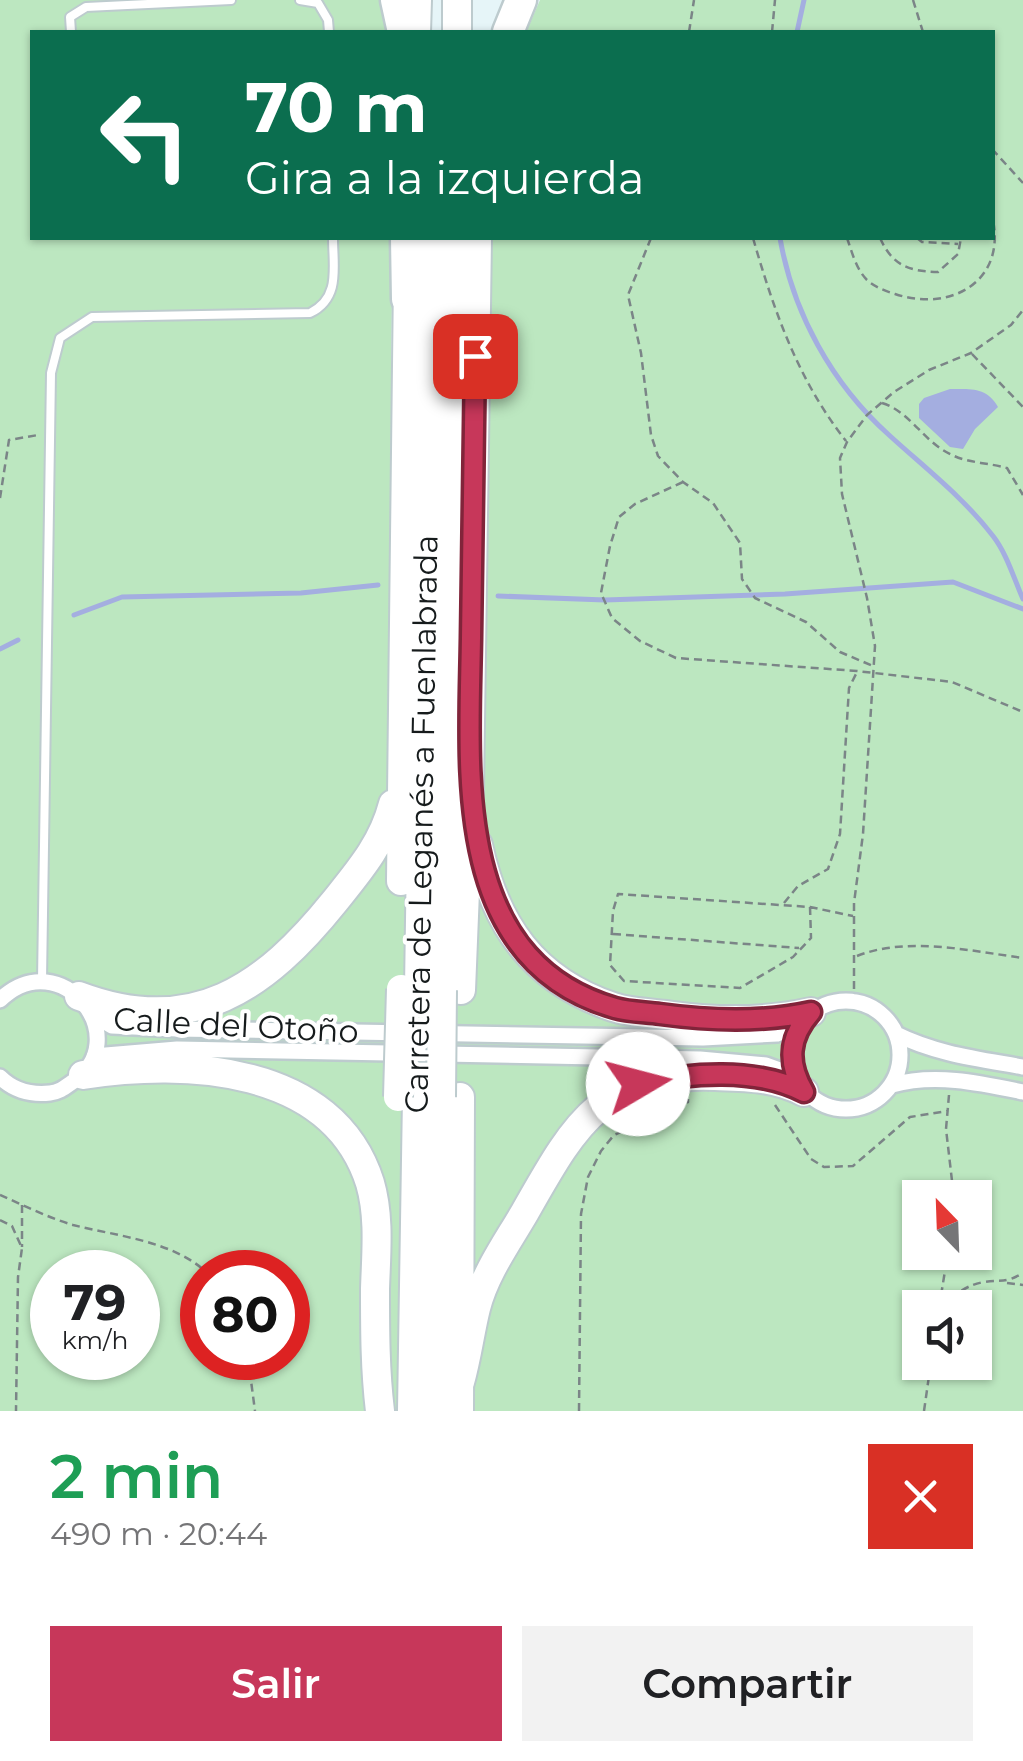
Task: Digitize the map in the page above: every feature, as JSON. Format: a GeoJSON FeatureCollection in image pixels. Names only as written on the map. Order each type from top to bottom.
{"type":"FeatureCollection","features":[{"type":"Feature","properties":{"kind":"highway"},"geometry":{"type":"LineString","coordinates":[[396,0],[403,30]]}},
{"type":"Feature","properties":{"kind":"highway"},"geometry":{"type":"LineString","coordinates":[[416,30],[417,0]]}},
{"type":"Feature","properties":{"kind":"highway"},"geometry":{"type":"LineString","coordinates":[[430,30],[431,0]]}},
{"type":"Feature","properties":{"kind":"highway"},"geometry":{"type":"LineString","coordinates":[[457,0],[457,30]]}},
{"type":"Feature","properties":{"kind":"highway"},"geometry":{"type":"LineString","coordinates":[[476,0],[476,30]]}},
{"type":"Feature","properties":{"kind":"highway"},"geometry":{"type":"LineString","coordinates":[[509,30],[521,0]]}},
{"type":"Feature","properties":{"kind":"highway"},"geometry":{"type":"LineString","coordinates":[[86,1005],[177,1010],[210,1004],[247,987],[280,963],[312,931],[373,854],[386,830],[393,805],[408,240]]}},
{"type":"Feature","properties":{"kind":"highway","name":"Carretera de Leganés a Fuenlabrada"},"geometry":{"type":"LineString","coordinates":[[430,240],[431,990]]}},
{"type":"Feature","properties":{"kind":"highway","name":"Carretera de Leganés a Fuenlabrada"},"geometry":{"type":"LineString","coordinates":[[412,1411],[429,1097],[456,240]]}},
{"type":"Feature","properties":{"kind":"highway"},"geometry":{"type":"LineString","coordinates":[[431,990],[470,792],[476,240]]}},
{"type":"Feature","properties":{"kind":"highway"},"geometry":{"type":"LineString","coordinates":[[404,498],[431,990],[429,1097],[437,1411]]}},
{"type":"Feature","properties":{"kind":"highway"},"geometry":{"type":"LineString","coordinates":[[470,792],[487,885],[505,923],[529,956],[566,988],[616,1008],[703,1020],[805,1019]]}},
{"type":"Feature","properties":{"kind":"highway"},"geometry":{"type":"LineString","coordinates":[[89,1066],[215,1072],[255,1079],[282,1089],[326,1116],[355,1150],[370,1184],[376,1225],[374,1352],[380,1411]]}},
{"type":"Feature","properties":{"kind":"highway"},"geometry":{"type":"LineString","coordinates":[[460,1382],[487,1277],[565,1142],[584,1117],[638,1084],[701,1087],[768,1078],[799,1083]]}},
{"type":"Feature","properties":{"kind":"highway"},"geometry":{"type":"LineString","coordinates":[[429,1097],[460,1382],[459,1411]]}},
{"type":"Feature","properties":{"kind":"highway"},"geometry":{"type":"LineString","coordinates":[[394,1411],[429,1097]]}},
{"type":"Feature","properties":{"kind":"street"},"geometry":{"type":"LineString","coordinates":[[0,1000],[11,989],[42,981]]}},
{"type":"Feature","properties":{"kind":"street","name":"Calle del Otoño"},"geometry":{"type":"LineString","coordinates":[[42,981],[64,986],[112,1026],[753,1037],[776,1034],[805,1019]]}},
{"type":"Feature","properties":{"kind":"street"},"geometry":{"type":"LineString","coordinates":[[844,1000],[854,1002],[865,1004],[886,1018],[896,1034],[900,1066],[892,1085],[880,1098],[864,1107],[840,1110],[818,1102],[799,1083],[792,1045],[805,1019],[844,1000]]}},
{"type":"Feature","properties":{"kind":"street"},"geometry":{"type":"LineString","coordinates":[[86,1005],[97,1036],[89,1066]]}},
{"type":"Feature","properties":{"kind":"street"},"geometry":{"type":"LineString","coordinates":[[896,1034],[919,1046],[1023,1066]]}},
{"type":"Feature","properties":{"kind":"street","name":"Calle del Otoño"},"geometry":{"type":"LineString","coordinates":[[0,1077],[8,1085],[31,1094],[56,1092],[89,1066],[178,1049],[700,1060],[766,1064],[799,1083]]}},
{"type":"Feature","properties":{"kind":"street"},"geometry":{"type":"LineString","coordinates":[[892,1085],[916,1078],[942,1079],[1023,1092]]}},
{"type":"Feature","properties":{"kind":"lane"},"geometry":{"type":"LineString","coordinates":[[71,30],[70,17],[86,7],[231,0]]}},
{"type":"Feature","properties":{"kind":"lane"},"geometry":{"type":"LineString","coordinates":[[300,0],[318,3],[328,20],[328,30]]}},
{"type":"Feature","properties":{"kind":"lane"},"geometry":{"type":"LineString","coordinates":[[42,981],[51,373],[60,338],[92,317],[310,313],[324,306],[334,287],[333,240]]}},
{"type":"Feature","properties":{"kind":"path"},"geometry":{"type":"LineString","coordinates":[[690,30],[694,0]]}},
{"type":"Feature","properties":{"kind":"path"},"geometry":{"type":"LineString","coordinates":[[772,30],[775,0]]}},
{"type":"Feature","properties":{"kind":"path"},"geometry":{"type":"LineString","coordinates":[[913,0],[922,30]]}},
{"type":"Feature","properties":{"kind":"path"},"geometry":{"type":"LineString","coordinates":[[995,152],[1023,184]]}},
{"type":"Feature","properties":{"kind":"path"},"geometry":{"type":"LineString","coordinates":[[995,156],[1000,156]]}},
{"type":"Feature","properties":{"kind":"path"},"geometry":{"type":"LineString","coordinates":[[848,240],[855,263],[867,280],[894,294],[930,301],[956,297],[988,266],[994,254],[995,229]]}},
{"type":"Feature","properties":{"kind":"path"},"geometry":{"type":"LineString","coordinates":[[651,240],[628,295],[641,353],[650,435],[658,456],[683,482],[713,503],[740,544],[742,579],[755,598],[806,622],[840,652],[876,670]]}},
{"type":"Feature","properties":{"kind":"path"},"geometry":{"type":"LineString","coordinates":[[754,240],[789,348],[829,419],[847,442]]}},
{"type":"Feature","properties":{"kind":"path"},"geometry":{"type":"LineString","coordinates":[[881,240],[905,270],[927,272],[938,272],[958,254],[960,240]]}},
{"type":"Feature","properties":{"kind":"path"},"geometry":{"type":"LineString","coordinates":[[919,240],[960,244]]}},
{"type":"Feature","properties":{"kind":"path"},"geometry":{"type":"LineString","coordinates":[[854,1002],[854,902],[876,670],[868,598],[839,476],[840,458],[847,442],[880,404],[930,370],[971,353],[1011,325],[1023,310]]}},
{"type":"Feature","properties":{"kind":"path"},"geometry":{"type":"LineString","coordinates":[[971,353],[1023,407]]}},
{"type":"Feature","properties":{"kind":"path"},"geometry":{"type":"LineString","coordinates":[[880,404],[901,409],[922,434],[950,454],[1007,468],[1023,495]]}},
{"type":"Feature","properties":{"kind":"path"},"geometry":{"type":"LineString","coordinates":[[0,435],[9,440],[50,433]]}},
{"type":"Feature","properties":{"kind":"path"},"geometry":{"type":"LineString","coordinates":[[0,498],[9,440]]}},
{"type":"Feature","properties":{"kind":"path"},"geometry":{"type":"LineString","coordinates":[[683,482],[634,504],[619,517],[602,592],[612,618],[640,641],[676,658],[876,670],[952,682],[1023,712]]}},
{"type":"Feature","properties":{"kind":"path"},"geometry":{"type":"LineString","coordinates":[[782,905],[798,886],[828,869],[840,834],[850,688],[857,671]]}},
{"type":"Feature","properties":{"kind":"path"},"geometry":{"type":"LineString","coordinates":[[810,907],[811,938],[769,974],[740,988],[624,981],[610,964],[613,911],[618,894],[810,907],[855,917]]}},
{"type":"Feature","properties":{"kind":"path"},"geometry":{"type":"LineString","coordinates":[[612,934],[800,948]]}},
{"type":"Feature","properties":{"kind":"path"},"geometry":{"type":"LineString","coordinates":[[856,957],[880,947],[957,949],[1023,958]]}},
{"type":"Feature","properties":{"kind":"path"},"geometry":{"type":"LineString","coordinates":[[688,1102],[688,1094],[701,1087]]}},
{"type":"Feature","properties":{"kind":"path"},"geometry":{"type":"LineString","coordinates":[[578,1411],[581,1214],[588,1177],[614,1135],[688,1102],[701,1087]]}},
{"type":"Feature","properties":{"kind":"path"},"geometry":{"type":"LineString","coordinates":[[950,1091],[946,1129],[952,1180]]}},
{"type":"Feature","properties":{"kind":"path"},"geometry":{"type":"LineString","coordinates":[[769,1098],[811,1159],[824,1167],[853,1166],[910,1118],[948,1111]]}},
{"type":"Feature","properties":{"kind":"path"},"geometry":{"type":"LineString","coordinates":[[0,1194],[69,1224],[140,1240],[180,1256]]}},
{"type":"Feature","properties":{"kind":"path"},"geometry":{"type":"LineString","coordinates":[[16,1411],[18,1277],[24,1218],[21,1204]]}},
{"type":"Feature","properties":{"kind":"path"},"geometry":{"type":"LineString","coordinates":[[0,1220],[12,1226],[22,1248]]}},
{"type":"Feature","properties":{"kind":"path"},"geometry":{"type":"LineString","coordinates":[[1006,1283],[1023,1273]]}},
{"type":"Feature","properties":{"kind":"path"},"geometry":{"type":"LineString","coordinates":[[958,1290],[986,1281],[1023,1285]]}},
{"type":"Feature","properties":{"kind":"path"},"geometry":{"type":"LineString","coordinates":[[251,1380],[255,1411]]}},
{"type":"Feature","properties":{"kind":"path"},"geometry":{"type":"LineString","coordinates":[[924,1411],[928,1380]]}},
{"type":"Feature","properties":{"kind":"green space"},"geometry":{"type":"Polygon","coordinates":[[[0,0],[396,0],[396,30],[30,30],[30,240],[393,240],[391,364],[490,362],[491,240],[995,240],[995,30],[527,30],[540,0],[1023,0],[1023,1411],[0,1411],[0,0]]]}},
{"type":"Feature","properties":{"kind":"water"},"geometry":{"type":"Polygon","coordinates":[[[950,389],[984,393],[998,407],[975,429],[963,449],[950,447],[919,418],[919,404],[924,398],[950,389]]]}},
{"type":"Feature","properties":{"kind":"waterway"},"geometry":{"type":"LineString","coordinates":[[797,30],[804,0]]}},
{"type":"Feature","properties":{"kind":"waterway"},"geometry":{"type":"LineString","coordinates":[[780,240],[794,293],[833,370],[868,415],[956,496],[993,536],[1023,599]]}},
{"type":"Feature","properties":{"kind":"waterway"},"geometry":{"type":"LineString","coordinates":[[498,596],[605,600],[785,594],[953,582],[1023,609]]}},
{"type":"Feature","properties":{"kind":"waterway"},"geometry":{"type":"LineString","coordinates":[[74,615],[122,597],[301,593],[378,585]]}},
{"type":"Feature","properties":{"kind":"waterway"},"geometry":{"type":"LineString","coordinates":[[0,649],[18,640]]}},
{"type":"Feature","properties":{"kind":"route"},"geometry":{"type":"LineString","coordinates":[[475,356],[470,792],[487,885],[505,923],[529,956],[566,988],[616,1008],[703,1020],[778,1020],[811,1012],[800,1025],[792,1045],[794,1075],[804,1092],[768,1078],[703,1076],[638,1084]]}}]}
